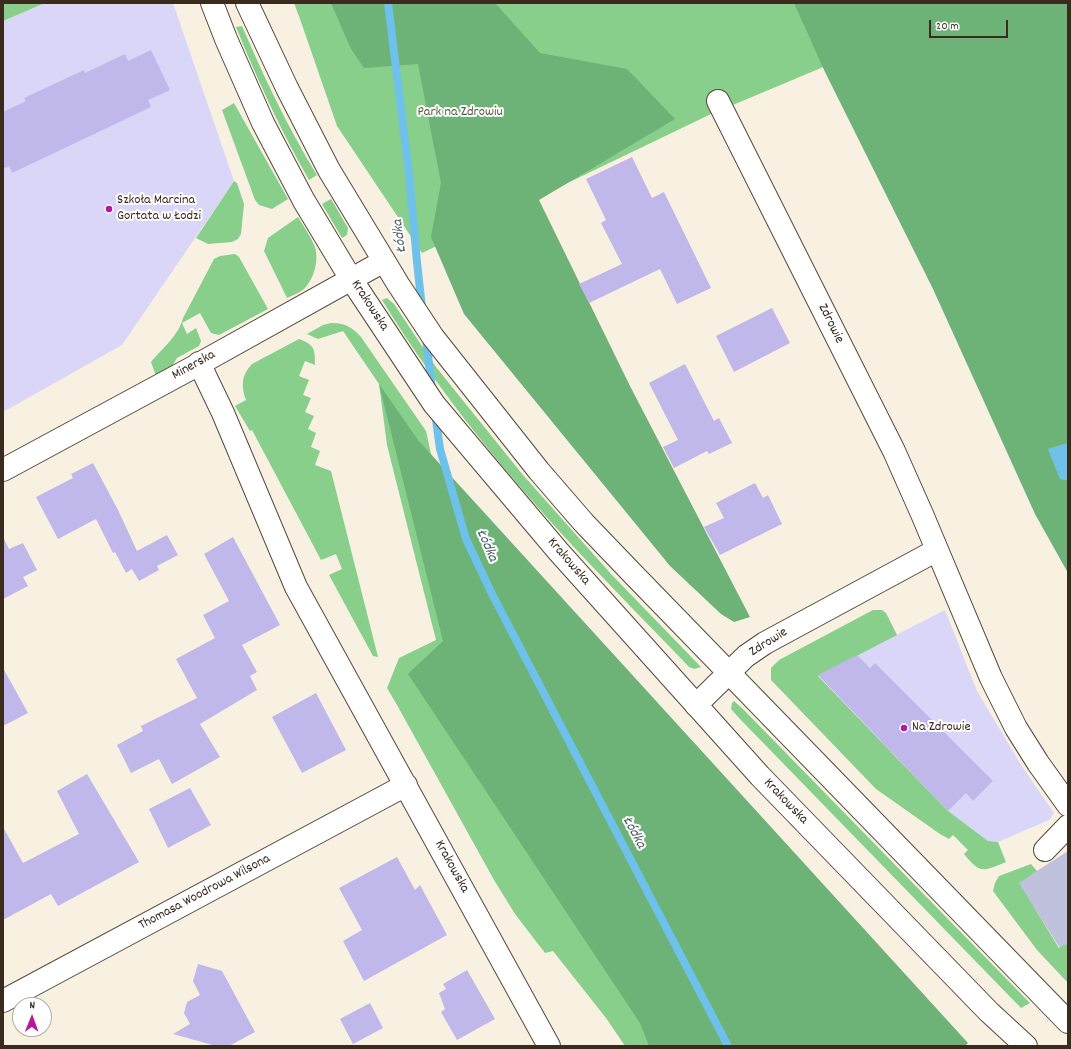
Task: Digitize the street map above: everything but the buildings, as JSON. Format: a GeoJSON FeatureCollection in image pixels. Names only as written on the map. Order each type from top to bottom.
{"type":"FeatureCollection","features":[{"type":"Feature","properties":{"kind":"street","name":"Krakowska"},"geometry":{"type":"LineString","coordinates":[[212,3],[226,40],[263,123],[304,201],[351,279],[434,404],[558,551],[771,788],[989,1012],[1026,1046]]}},
{"type":"Feature","properties":{"kind":"street"},"geometry":{"type":"LineString","coordinates":[[247,3],[287,88],[329,170],[398,284],[446,355],[539,471],[584,523],[1068,1022]]}},
{"type":"Feature","properties":{"kind":"street","name":"Zdrowie"},"geometry":{"type":"LineString","coordinates":[[718,101],[894,451],[990,678],[1016,728],[1038,763],[1068,805]]}},
{"type":"Feature","properties":{"kind":"street","name":"Minerska"},"geometry":{"type":"LineString","coordinates":[[3,470],[384,261]]}},
{"type":"Feature","properties":{"kind":"street","name":"Krakowska"},"geometry":{"type":"LineString","coordinates":[[199,363],[226,419],[296,587],[549,1046]]}},
{"type":"Feature","properties":{"kind":"street","name":"Zdrowie"},"geometry":{"type":"LineString","coordinates":[[696,705],[746,656],[772,639],[937,550]]}},
{"type":"Feature","properties":{"kind":"street","name":"Thomasa Woodrowa Wilsona"},"geometry":{"type":"LineString","coordinates":[[3,1001],[406,785]]}},
{"type":"Feature","properties":{"kind":"street"},"geometry":{"type":"LineString","coordinates":[[1045,850],[1068,826]]}},
{"type":"Feature","properties":{"kind":"shaded area","name":"Szkoła Marcina Gortata w Łodzi"},"geometry":{"type":"Polygon","coordinates":[[[45,3],[173,3],[234,181],[122,345],[3,412],[3,21],[45,3]]]}},
{"type":"Feature","properties":{"kind":"shaded area"},"geometry":{"type":"Polygon","coordinates":[[[945,610],[977,691],[1023,768],[1054,813],[1049,820],[998,842],[988,841],[948,811],[818,675],[945,610]]]}},
{"type":"Feature","properties":{"kind":"shaded area"},"geometry":{"type":"Polygon","coordinates":[[[1068,851],[1068,943],[1060,948],[1018,883],[1068,851]]]}},
{"type":"Feature","properties":{"kind":"green space"},"geometry":{"type":"Polygon","coordinates":[[[3,3],[45,3],[3,21],[3,3]]]}},
{"type":"Feature","properties":{"kind":"green space","name":"Park na Zdrowiu"},"geometry":{"type":"Polygon","coordinates":[[[294,3],[1068,3],[1068,555],[840,60],[709,115],[422,253],[337,126],[294,3]]]}},
{"type":"Feature","properties":{"kind":"green space"},"geometry":{"type":"Polygon","coordinates":[[[331,3],[495,3],[540,53],[627,69],[675,119],[539,200],[630,386],[750,617],[734,622],[721,614],[670,566],[464,314],[431,237],[441,183],[418,64],[364,68],[351,49],[331,3]]]}},
{"type":"Feature","properties":{"kind":"green space"},"geometry":{"type":"Polygon","coordinates":[[[794,3],[1068,3],[1068,443],[1048,449],[1060,479],[1068,480],[1068,573],[1035,514],[933,289],[825,72],[794,3]]]}},
{"type":"Feature","properties":{"kind":"green space"},"geometry":{"type":"Polygon","coordinates":[[[242,26],[277,102],[317,175],[309,180],[279,124],[252,66],[236,27],[242,26]]]}},
{"type":"Feature","properties":{"kind":"green space"},"geometry":{"type":"Polygon","coordinates":[[[234,103],[288,199],[272,209],[259,205],[255,200],[222,110],[234,103]]]}},
{"type":"Feature","properties":{"kind":"green space"},"geometry":{"type":"Polygon","coordinates":[[[234,181],[237,183],[244,204],[241,234],[238,239],[232,242],[208,244],[196,238],[234,181]]]}},
{"type":"Feature","properties":{"kind":"green space"},"geometry":{"type":"Polygon","coordinates":[[[331,199],[348,228],[347,235],[342,238],[322,204],[331,199]]]}},
{"type":"Feature","properties":{"kind":"green space"},"geometry":{"type":"Polygon","coordinates":[[[298,217],[315,247],[316,264],[315,270],[308,285],[298,293],[287,298],[264,251],[268,238],[298,217]]]}},
{"type":"Feature","properties":{"kind":"green space"},"geometry":{"type":"Polygon","coordinates":[[[235,254],[239,257],[268,309],[219,335],[211,333],[200,313],[182,323],[187,334],[196,328],[201,341],[199,346],[177,358],[171,368],[156,376],[151,362],[170,342],[178,330],[214,259],[220,256],[235,254]]]}},
{"type":"Feature","properties":{"kind":"green space"},"geometry":{"type":"Polygon","coordinates":[[[387,298],[394,304],[436,367],[523,475],[611,574],[701,667],[694,669],[689,667],[578,551],[517,483],[459,412],[432,376],[382,300],[387,298]]]}},
{"type":"Feature","properties":{"kind":"green space"},"geometry":{"type":"Polygon","coordinates":[[[331,323],[348,326],[361,337],[426,431],[438,486],[717,1046],[625,1046],[606,1018],[553,951],[545,953],[515,914],[494,880],[387,688],[399,658],[436,640],[387,445],[379,384],[343,331],[318,339],[307,334],[323,325],[331,323]]]}},
{"type":"Feature","properties":{"kind":"green space"},"geometry":{"type":"Polygon","coordinates":[[[299,339],[308,343],[313,348],[315,355],[315,365],[305,361],[299,376],[309,380],[303,395],[311,398],[305,412],[314,416],[308,429],[316,433],[311,447],[320,451],[315,465],[331,471],[378,657],[373,656],[329,575],[342,569],[336,554],[321,560],[252,430],[250,431],[235,406],[246,400],[243,390],[243,381],[248,368],[252,364],[299,339]]]}},
{"type":"Feature","properties":{"kind":"green space"},"geometry":{"type":"Polygon","coordinates":[[[379,384],[418,440],[968,1043],[965,1046],[649,1046],[640,1023],[408,674],[443,641],[379,384]]]}},
{"type":"Feature","properties":{"kind":"green space"},"geometry":{"type":"Polygon","coordinates":[[[873,610],[882,610],[886,613],[897,635],[818,676],[948,811],[988,841],[998,842],[1006,862],[987,869],[979,868],[974,865],[964,854],[968,850],[953,835],[949,839],[940,834],[876,789],[771,680],[771,668],[779,660],[873,610]]]}},
{"type":"Feature","properties":{"kind":"green space"},"geometry":{"type":"Polygon","coordinates":[[[734,701],[1030,1003],[1021,1008],[739,718],[731,709],[734,701]]]}},
{"type":"Feature","properties":{"kind":"green space"},"geometry":{"type":"Polygon","coordinates":[[[1031,864],[1037,871],[1019,883],[1059,948],[1068,943],[1068,983],[1037,950],[993,891],[999,876],[1031,864]]]}},
{"type":"Feature","properties":{"kind":"water"},"geometry":{"type":"Polygon","coordinates":[[[1068,443],[1068,480],[1060,479],[1048,449],[1068,443]]]}},
{"type":"Feature","properties":{"kind":"waterway","name":"Łódka"},"geometry":{"type":"LineString","coordinates":[[388,3],[409,174],[422,308]]}},
{"type":"Feature","properties":{"kind":"waterway","name":"Łódka"},"geometry":{"type":"LineString","coordinates":[[426,338],[432,390]]}},
{"type":"Feature","properties":{"kind":"waterway","name":"Łódka"},"geometry":{"type":"LineString","coordinates":[[435,413],[440,449],[466,539],[492,594],[728,1046]]}},
{"type":"Feature","properties":{"kind":"place","name":"Szkoła Marcina Gortata w Łodzi"},"geometry":{"type":"Point","coordinates":[109,209]}},
{"type":"Feature","properties":{"kind":"place","name":"Na Zdrowie"},"geometry":{"type":"Point","coordinates":[904,728]}}]}
